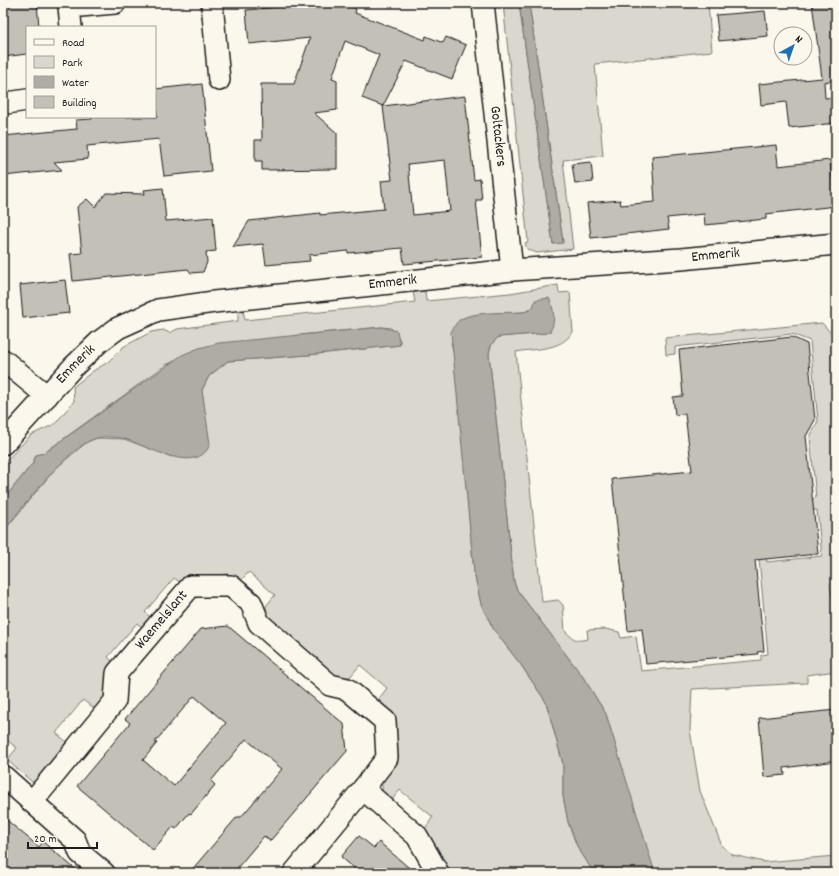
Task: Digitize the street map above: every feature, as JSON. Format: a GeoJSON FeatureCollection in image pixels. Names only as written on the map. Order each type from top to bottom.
{"type":"FeatureCollection","features":[{"type":"Feature","properties":{"kind":"street"},"geometry":{"type":"LineString","coordinates":[[69,12],[115,3]]}},
{"type":"Feature","properties":{"kind":"street"},"geometry":{"type":"LineString","coordinates":[[212,3],[219,80]]}},
{"type":"Feature","properties":{"kind":"street","name":"Goltackers"},"geometry":{"type":"LineString","coordinates":[[483,3],[512,270]]}},
{"type":"Feature","properties":{"kind":"street"},"geometry":{"type":"LineString","coordinates":[[3,100],[7,103],[26,100]]}},
{"type":"Feature","properties":{"kind":"street","name":"Emmerik"},"geometry":{"type":"LineString","coordinates":[[3,444],[72,366],[99,342],[118,328],[158,310],[214,302],[512,270],[681,260],[836,244]]}},
{"type":"Feature","properties":{"kind":"street"},"geometry":{"type":"LineString","coordinates":[[3,360],[47,396]]}},
{"type":"Feature","properties":{"kind":"street","name":"Waemelslant"},"geometry":{"type":"LineString","coordinates":[[32,802],[115,701],[117,673],[191,586],[231,586],[251,603],[259,623],[330,685],[347,689],[385,721],[387,758],[294,873]]}},
{"type":"Feature","properties":{"kind":"street"},"geometry":{"type":"LineString","coordinates":[[3,776],[75,840],[80,853],[104,873]]}},
{"type":"Feature","properties":{"kind":"street"},"geometry":{"type":"LineString","coordinates":[[362,789],[417,836],[438,873]]}},
{"type":"Feature","properties":{"kind":"green space"},"geometry":{"type":"Polygon","coordinates":[[[503,3],[519,3],[553,244],[563,242],[529,3],[708,3],[712,51],[595,64],[603,156],[563,160],[573,249],[537,253],[527,249],[525,243],[528,242],[503,3]]]}},
{"type":"Feature","properties":{"kind":"green space"},"geometry":{"type":"Polygon","coordinates":[[[558,285],[559,293],[570,292],[573,332],[562,343],[555,346],[516,352],[542,602],[558,600],[563,605],[565,631],[575,639],[588,639],[587,630],[606,629],[619,632],[621,638],[636,636],[641,671],[761,660],[761,655],[768,654],[759,558],[766,557],[767,562],[822,556],[817,510],[812,510],[811,499],[816,498],[810,437],[818,421],[810,341],[792,334],[675,347],[675,354],[666,355],[665,338],[822,323],[830,332],[836,333],[836,583],[830,584],[832,596],[836,595],[836,671],[807,675],[807,683],[692,689],[690,730],[700,791],[722,846],[733,855],[764,862],[836,856],[836,873],[655,873],[652,868],[606,714],[583,677],[517,590],[514,582],[489,355],[492,344],[499,337],[547,333],[551,331],[534,306],[530,311],[474,315],[451,343],[454,353],[474,572],[481,604],[494,630],[521,665],[546,702],[563,764],[563,796],[568,822],[577,846],[594,873],[448,873],[424,830],[433,817],[400,790],[391,801],[383,798],[381,776],[396,759],[394,714],[378,700],[387,688],[360,665],[350,677],[336,678],[267,620],[266,606],[275,595],[249,572],[238,583],[228,574],[186,577],[181,583],[174,578],[145,612],[151,618],[143,628],[137,623],[108,657],[113,662],[111,698],[96,710],[83,700],[56,733],[68,743],[40,781],[32,782],[7,760],[17,748],[3,737],[3,532],[55,469],[87,442],[97,438],[124,439],[172,457],[204,404],[202,390],[209,376],[228,361],[308,355],[400,345],[400,340],[391,328],[382,327],[299,335],[167,364],[44,453],[36,455],[33,463],[3,500],[3,464],[31,435],[55,424],[74,401],[73,387],[93,371],[108,362],[123,347],[151,332],[163,330],[170,333],[177,329],[238,321],[238,310],[243,310],[245,320],[415,302],[413,292],[425,291],[426,301],[510,293],[558,285]]]}},
{"type":"Feature","properties":{"kind":"water"},"geometry":{"type":"Polygon","coordinates":[[[519,3],[529,3],[563,243],[553,244],[519,3]]]}},
{"type":"Feature","properties":{"kind":"water"},"geometry":{"type":"Polygon","coordinates":[[[549,298],[554,317],[552,327],[547,333],[499,337],[492,344],[489,355],[514,582],[517,590],[583,677],[606,714],[655,873],[594,873],[577,846],[568,822],[563,796],[563,764],[546,702],[521,665],[494,630],[481,604],[474,572],[451,332],[461,319],[467,316],[491,313],[523,312],[532,308],[535,300],[549,298]]]}},
{"type":"Feature","properties":{"kind":"water"},"geometry":{"type":"Polygon","coordinates":[[[382,327],[397,331],[400,345],[308,355],[228,361],[209,376],[202,390],[210,444],[204,454],[194,458],[183,459],[158,452],[125,439],[111,437],[97,438],[86,443],[73,452],[60,464],[3,532],[3,500],[33,463],[36,455],[44,453],[182,355],[199,348],[219,343],[382,327]]]}},
{"type":"Feature","properties":{"kind":"building"},"geometry":{"type":"Polygon","coordinates":[[[5,3],[37,3],[39,26],[26,26],[26,54],[3,57],[3,26],[7,25],[5,3]]]}},
{"type":"Feature","properties":{"kind":"building"},"geometry":{"type":"Polygon","coordinates":[[[324,3],[342,3],[356,9],[355,13],[425,40],[426,36],[443,43],[446,37],[466,45],[452,79],[406,61],[383,106],[362,98],[379,55],[345,41],[332,78],[337,80],[337,110],[314,113],[337,133],[337,169],[262,170],[262,161],[255,161],[255,140],[262,140],[261,84],[294,84],[310,38],[249,44],[246,10],[324,3]]]}},
{"type":"Feature","properties":{"kind":"building"},"geometry":{"type":"Polygon","coordinates":[[[812,3],[836,3],[836,27],[833,27],[836,54],[836,80],[824,82],[825,98],[834,97],[836,123],[789,128],[786,102],[761,105],[759,84],[822,78],[812,3]]]}},
{"type":"Feature","properties":{"kind":"building"},"geometry":{"type":"Polygon","coordinates":[[[765,11],[768,36],[719,41],[716,15],[765,11]]]}},
{"type":"Feature","properties":{"kind":"building"},"geometry":{"type":"Polygon","coordinates":[[[202,84],[211,171],[164,176],[159,139],[87,146],[88,159],[54,162],[62,170],[3,176],[3,136],[77,129],[76,120],[92,118],[156,118],[156,89],[202,84]]]}},
{"type":"Feature","properties":{"kind":"building"},"geometry":{"type":"Polygon","coordinates":[[[465,96],[474,180],[480,179],[482,200],[476,200],[482,257],[404,264],[402,248],[309,255],[310,261],[266,265],[263,244],[233,247],[249,221],[320,213],[320,215],[384,209],[381,181],[392,180],[383,106],[465,96]],[[445,160],[408,164],[413,215],[450,211],[445,160]]]}},
{"type":"Feature","properties":{"kind":"building"},"geometry":{"type":"Polygon","coordinates":[[[776,145],[778,166],[830,160],[833,185],[836,185],[836,206],[766,214],[766,219],[705,225],[704,214],[667,218],[669,229],[591,238],[587,203],[620,200],[621,205],[655,202],[652,157],[776,145]]]}},
{"type":"Feature","properties":{"kind":"building"},"geometry":{"type":"Polygon","coordinates":[[[591,162],[593,182],[575,184],[572,164],[591,162]]]}},
{"type":"Feature","properties":{"kind":"building"},"geometry":{"type":"Polygon","coordinates":[[[163,188],[166,221],[213,217],[216,251],[206,252],[207,262],[203,272],[191,273],[188,269],[73,281],[70,254],[82,253],[77,207],[87,199],[95,207],[106,193],[145,194],[144,190],[163,188]]]}},
{"type":"Feature","properties":{"kind":"building"},"geometry":{"type":"Polygon","coordinates":[[[65,280],[69,313],[23,318],[20,285],[65,280]]]}},
{"type":"Feature","properties":{"kind":"building"},"geometry":{"type":"Polygon","coordinates":[[[792,337],[807,344],[815,420],[806,436],[818,554],[755,560],[764,651],[757,652],[758,654],[646,664],[642,629],[628,631],[612,479],[692,471],[685,414],[675,415],[673,397],[683,396],[679,350],[792,337]]]}},
{"type":"Feature","properties":{"kind":"building"},"geometry":{"type":"Polygon","coordinates":[[[228,626],[344,724],[347,751],[270,841],[264,836],[233,873],[189,873],[237,817],[241,817],[282,769],[246,739],[211,781],[215,785],[191,814],[189,813],[176,829],[173,827],[153,850],[77,786],[130,723],[125,719],[201,629],[228,626]],[[194,696],[155,742],[157,743],[143,760],[174,786],[226,723],[194,696]]]}},
{"type":"Feature","properties":{"kind":"building"},"geometry":{"type":"Polygon","coordinates":[[[836,710],[836,761],[784,768],[785,775],[764,777],[759,718],[836,710]]]}},
{"type":"Feature","properties":{"kind":"building"},"geometry":{"type":"Polygon","coordinates":[[[3,817],[39,847],[43,842],[80,873],[3,873],[3,817]]]}},
{"type":"Feature","properties":{"kind":"building"},"geometry":{"type":"Polygon","coordinates":[[[359,836],[374,848],[379,842],[415,873],[360,873],[341,857],[359,836]]]}}]}
